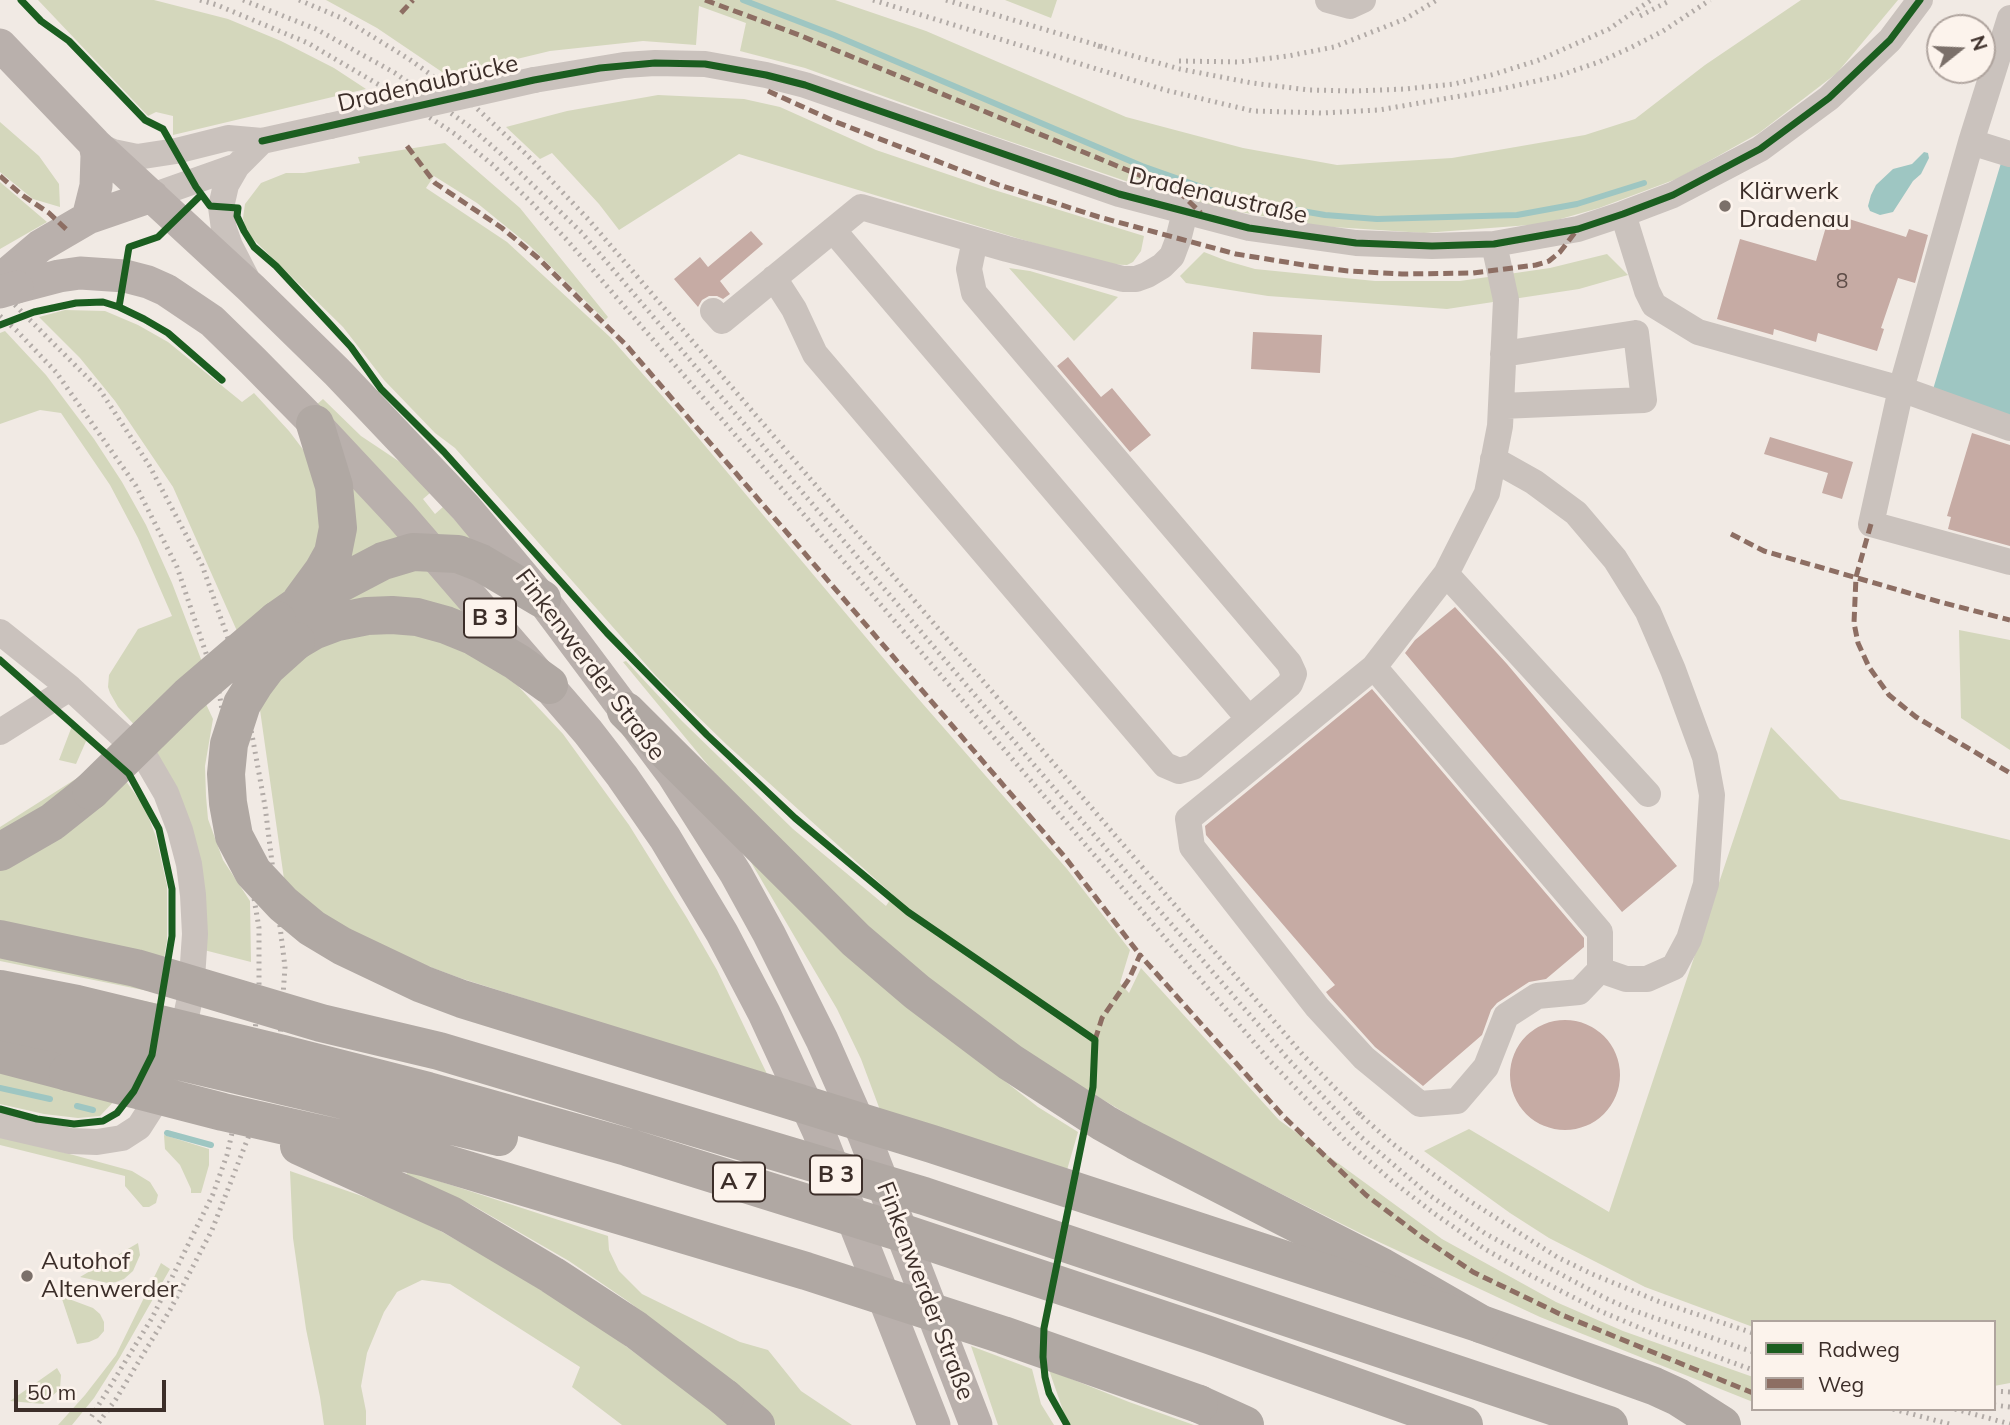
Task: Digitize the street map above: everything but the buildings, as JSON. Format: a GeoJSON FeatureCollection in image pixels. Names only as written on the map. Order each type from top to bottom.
{"type":"FeatureCollection","features":[{"type":"Feature","properties":{"kind":"highway"},"geometry":{"type":"LineString","coordinates":[[315,424],[334,486],[338,528],[332,554],[239,713],[229,744],[226,774],[234,836],[253,872],[283,904],[312,928],[342,946],[422,984],[462,999],[932,1143],[1480,1324],[1666,1391],[1722,1425]]}},
{"type":"Feature","properties":{"kind":"highway"},"geometry":{"type":"LineString","coordinates":[[0,852],[52,822],[91,791],[188,695],[290,622],[383,561],[413,552],[458,554],[481,563],[542,599]]}},
{"type":"Feature","properties":{"kind":"highway"},"geometry":{"type":"LineString","coordinates":[[290,622],[313,631],[337,622],[380,615],[417,617],[473,636],[549,685]]}},
{"type":"Feature","properties":{"kind":"highway"},"geometry":{"type":"LineString","coordinates":[[626,711],[856,940],[917,992],[1010,1062],[1136,1141],[1382,1267],[1480,1324]]}},
{"type":"Feature","properties":{"kind":"highway","name":"A 7"},"geometry":{"type":"LineString","coordinates":[[0,939],[136,968],[321,1023],[439,1051],[924,1196],[1609,1425]]}},
{"type":"Feature","properties":{"kind":"highway","name":"A 7"},"geometry":{"type":"LineString","coordinates":[[0,989],[77,1004],[283,1054],[428,1091],[627,1147],[909,1235],[1464,1425]]}},
{"type":"Feature","properties":{"kind":"highway","name":"A 7"},"geometry":{"type":"LineString","coordinates":[[0,1021],[536,1147],[1050,1305],[1396,1425]]}},
{"type":"Feature","properties":{"kind":"highway"},"geometry":{"type":"LineString","coordinates":[[0,1054],[223,1112],[427,1158],[806,1271],[1003,1335],[1199,1405],[1245,1425]]}},
{"type":"Feature","properties":{"kind":"highway"},"geometry":{"type":"LineString","coordinates":[[223,1112],[451,1215],[552,1275],[636,1330],[756,1425]]}},
{"type":"Feature","properties":{"kind":"main road","name":"Finkenwerder Straße"},"geometry":{"type":"LineString","coordinates":[[0,45],[95,144],[251,288],[337,372],[457,498],[542,599],[679,784],[736,874],[816,1029],[864,1135],[976,1425]]}},
{"type":"Feature","properties":{"kind":"main road"},"geometry":{"type":"LineString","coordinates":[[88,218],[96,186],[95,144]]}},
{"type":"Feature","properties":{"kind":"main road"},"geometry":{"type":"LineString","coordinates":[[5,284],[40,246],[88,218],[152,196]]}},
{"type":"Feature","properties":{"kind":"main road","name":"Finkenwerder Straße"},"geometry":{"type":"LineString","coordinates":[[5,284],[80,273],[125,276],[166,290],[212,321],[254,360],[315,424],[549,685],[622,776],[664,838],[746,978],[818,1130],[934,1425]]}},
{"type":"Feature","properties":{"kind":"street"},"geometry":{"type":"LineString","coordinates":[[1328,0],[1350,6],[1363,0]]}},
{"type":"Feature","properties":{"kind":"street","name":"Dradenaustraße"},"geometry":{"type":"LineString","coordinates":[[534,80],[600,68],[655,63],[705,64],[805,85],[1119,194],[1249,228],[1322,239],[1432,246],[1494,244],[1578,229],[1623,214],[1673,195],[1760,149],[1829,98],[1890,40],[1920,0]]}},
{"type":"Feature","properties":{"kind":"street"},"geometry":{"type":"LineString","coordinates":[[2010,18],[1971,142],[1901,390],[1871,524],[2010,562]]}},
{"type":"Feature","properties":{"kind":"street","name":"Dradenaubrücke"},"geometry":{"type":"LineString","coordinates":[[262,141],[534,80]]}},
{"type":"Feature","properties":{"kind":"street"},"geometry":{"type":"LineString","coordinates":[[95,144],[113,152],[137,156],[176,151],[228,138],[262,141]]}},
{"type":"Feature","properties":{"kind":"street"},"geometry":{"type":"LineString","coordinates":[[251,288],[230,246],[221,216],[222,199],[226,185],[237,166],[262,141]]}},
{"type":"Feature","properties":{"kind":"street"},"geometry":{"type":"LineString","coordinates":[[1971,142],[2010,154]]}},
{"type":"Feature","properties":{"kind":"street"},"geometry":{"type":"LineString","coordinates":[[152,196],[237,166]]}},
{"type":"Feature","properties":{"kind":"street"},"geometry":{"type":"LineString","coordinates":[[713,310],[722,321],[861,207],[1123,279],[1136,279],[1147,275],[1172,256],[1185,212]]}},
{"type":"Feature","properties":{"kind":"street"},"geometry":{"type":"LineString","coordinates":[[1623,214],[1647,291],[1654,305],[1698,332],[1901,390],[2010,428]]}},
{"type":"Feature","properties":{"kind":"street"},"geometry":{"type":"LineString","coordinates":[[833,230],[1249,719]]}},
{"type":"Feature","properties":{"kind":"street"},"geometry":{"type":"LineString","coordinates":[[774,278],[794,309],[815,354],[1165,765],[1179,771],[1193,767],[1290,684],[1294,674],[1289,663],[974,293],[969,269],[975,240]]}},
{"type":"Feature","properties":{"kind":"street"},"geometry":{"type":"LineString","coordinates":[[1374,667],[1600,932],[1600,970],[1579,992],[1537,996],[1507,1016],[1486,1067],[1457,1101],[1420,1104],[1364,1058],[1317,1007],[1192,847],[1188,819],[1374,667],[1446,574],[1487,493],[1500,426],[1506,300],[1494,244]]}},
{"type":"Feature","properties":{"kind":"street"},"geometry":{"type":"LineString","coordinates":[[1501,406],[1644,400],[1636,333],[1503,354]]}},
{"type":"Feature","properties":{"kind":"street"},"geometry":{"type":"LineString","coordinates":[[1493,459],[1534,482],[1576,513],[1615,559],[1648,612],[1673,670],[1705,758],[1712,795],[1706,884],[1689,939],[1674,967],[1647,979],[1626,979],[1600,970]]}},
{"type":"Feature","properties":{"kind":"street"},"geometry":{"type":"LineString","coordinates":[[1446,574],[1648,794]]}},
{"type":"Feature","properties":{"kind":"street"},"geometry":{"type":"LineString","coordinates":[[0,632],[70,688],[145,757],[166,793],[180,830],[189,864],[195,934],[191,993],[185,1028],[176,1057],[155,1102],[139,1127],[122,1138],[97,1142],[69,1141],[0,1125]]}},
{"type":"Feature","properties":{"kind":"street"},"geometry":{"type":"LineString","coordinates":[[0,732],[70,688]]}},
{"type":"Feature","properties":{"kind":"green space"},"geometry":{"type":"Polygon","coordinates":[[[38,0],[154,0],[228,19],[281,41],[334,68],[366,89],[173,135],[173,116],[156,112],[148,116],[38,0]]]}},
{"type":"Feature","properties":{"kind":"green space"},"geometry":{"type":"Polygon","coordinates":[[[326,0],[835,0],[926,31],[1126,117],[1243,148],[1337,165],[1452,158],[1585,135],[1635,119],[1705,65],[1801,0],[1898,0],[1837,73],[1759,133],[1679,178],[1599,208],[1543,224],[1424,233],[1318,226],[1190,203],[805,68],[740,51],[746,23],[699,6],[696,45],[643,41],[550,51],[445,74],[377,28],[326,0]]]}},
{"type":"Feature","properties":{"kind":"green space"},"geometry":{"type":"Polygon","coordinates":[[[1005,0],[1057,0],[1051,18],[1005,0]]]}},
{"type":"Feature","properties":{"kind":"green space"},"geometry":{"type":"Polygon","coordinates":[[[658,95],[744,99],[780,107],[876,150],[1144,236],[1141,251],[1133,262],[1127,265],[1103,264],[739,154],[619,230],[552,153],[540,159],[506,127],[567,111],[658,95]]]}},
{"type":"Feature","properties":{"kind":"green space"},"geometry":{"type":"Polygon","coordinates":[[[0,122],[39,156],[59,184],[60,207],[33,199],[0,172],[0,122]]]}},
{"type":"Feature","properties":{"kind":"green space"},"geometry":{"type":"Polygon","coordinates":[[[445,143],[520,208],[608,317],[605,320],[530,246],[477,203],[434,176],[426,188],[507,242],[610,337],[680,416],[895,672],[1067,869],[1130,950],[1120,983],[1129,993],[1141,968],[1279,1120],[1442,1239],[1556,1302],[1623,1331],[1751,1376],[1751,1401],[1540,1317],[1364,1235],[1155,1131],[997,1036],[870,935],[712,770],[623,662],[626,661],[682,721],[793,829],[886,906],[893,895],[727,745],[656,676],[455,448],[435,433],[384,380],[343,327],[246,230],[243,218],[245,204],[261,183],[286,173],[304,173],[360,163],[358,157],[445,143]]]}},
{"type":"Feature","properties":{"kind":"green space"},"geometry":{"type":"Polygon","coordinates":[[[0,182],[47,222],[0,249],[0,182]]]}},
{"type":"Feature","properties":{"kind":"green space"},"geometry":{"type":"Polygon","coordinates":[[[1204,252],[1255,269],[1375,281],[1460,281],[1550,268],[1607,254],[1628,275],[1579,289],[1447,309],[1268,296],[1186,283],[1180,276],[1204,252]]]}},
{"type":"Feature","properties":{"kind":"green space"},"geometry":{"type":"Polygon","coordinates":[[[1009,268],[1030,271],[1118,297],[1074,341],[1009,268]]]}},
{"type":"Feature","properties":{"kind":"green space"},"geometry":{"type":"Polygon","coordinates":[[[65,310],[105,311],[138,325],[168,342],[242,402],[254,393],[308,456],[320,486],[324,531],[296,587],[237,631],[173,487],[115,401],[80,358],[39,317],[65,310]]]}},
{"type":"Feature","properties":{"kind":"green space"},"geometry":{"type":"Polygon","coordinates":[[[5,331],[46,375],[122,482],[146,525],[172,583],[204,667],[139,730],[118,707],[110,693],[109,675],[138,629],[172,616],[138,538],[110,485],[61,413],[40,410],[0,424],[0,333],[5,331]]]}},
{"type":"Feature","properties":{"kind":"green space"},"geometry":{"type":"Polygon","coordinates":[[[323,399],[361,436],[403,464],[430,493],[423,499],[435,514],[443,507],[475,542],[434,536],[315,406],[323,399]]]}},
{"type":"Feature","properties":{"kind":"green space"},"geometry":{"type":"Polygon","coordinates":[[[346,477],[400,538],[339,568],[346,477]]]}},
{"type":"Feature","properties":{"kind":"green space"},"geometry":{"type":"Polygon","coordinates":[[[426,565],[484,630],[321,608],[372,577],[426,565]]]}},
{"type":"Feature","properties":{"kind":"green space"},"geometry":{"type":"Polygon","coordinates":[[[376,628],[433,635],[477,656],[518,686],[563,734],[629,825],[687,918],[717,970],[768,1076],[460,978],[354,939],[286,893],[259,703],[288,668],[336,635],[376,628]]]}},
{"type":"Feature","properties":{"kind":"green space"},"geometry":{"type":"Polygon","coordinates":[[[1959,630],[2010,640],[2010,750],[1961,718],[1959,630]]]}},
{"type":"Feature","properties":{"kind":"green space"},"geometry":{"type":"Polygon","coordinates":[[[206,704],[213,719],[205,766],[208,819],[223,860],[250,901],[251,962],[200,949],[156,753],[206,704]]]}},
{"type":"Feature","properties":{"kind":"green space"},"geometry":{"type":"Polygon","coordinates":[[[72,726],[87,739],[76,764],[59,760],[72,726]]]}},
{"type":"Feature","properties":{"kind":"green space"},"geometry":{"type":"Polygon","coordinates":[[[1771,727],[1840,799],[2010,840],[2010,1383],[1996,1386],[1996,1320],[1751,1320],[1751,1326],[1645,1287],[1549,1238],[1424,1151],[1469,1129],[1609,1212],[1771,727]]]}},
{"type":"Feature","properties":{"kind":"green space"},"geometry":{"type":"Polygon","coordinates":[[[121,774],[145,808],[156,837],[167,886],[167,941],[158,993],[0,961],[0,827],[82,775],[121,774]]]}},
{"type":"Feature","properties":{"kind":"green space"},"geometry":{"type":"Polygon","coordinates":[[[745,852],[942,1032],[1038,1107],[1078,1132],[1067,1170],[880,1110],[861,1059],[837,1009],[745,852]]]}},
{"type":"Feature","properties":{"kind":"green space"},"geometry":{"type":"Polygon","coordinates":[[[0,972],[159,1004],[145,1055],[119,1096],[100,1116],[78,1118],[44,1114],[0,1104],[0,972]]]}},
{"type":"Feature","properties":{"kind":"green space"},"geometry":{"type":"Polygon","coordinates":[[[0,1135],[132,1171],[150,1182],[158,1195],[156,1203],[143,1207],[125,1186],[125,1176],[0,1145],[0,1135]]]}},
{"type":"Feature","properties":{"kind":"green space"},"geometry":{"type":"Polygon","coordinates":[[[164,1135],[209,1149],[209,1165],[201,1193],[191,1193],[180,1165],[165,1149],[164,1135]]]}},
{"type":"Feature","properties":{"kind":"green space"},"geometry":{"type":"Polygon","coordinates":[[[290,1171],[382,1203],[437,1229],[507,1269],[596,1324],[732,1425],[622,1425],[572,1387],[580,1367],[450,1284],[422,1280],[397,1292],[384,1312],[367,1353],[361,1386],[366,1425],[324,1425],[293,1238],[290,1171]]]}},
{"type":"Feature","properties":{"kind":"green space"},"geometry":{"type":"Polygon","coordinates":[[[408,1171],[608,1236],[609,1250],[619,1271],[642,1294],[740,1342],[768,1350],[801,1391],[852,1425],[776,1425],[704,1359],[629,1302],[569,1261],[472,1205],[406,1175],[408,1171]]]}},
{"type":"Feature","properties":{"kind":"green space"},"geometry":{"type":"Polygon","coordinates":[[[138,1243],[140,1255],[133,1271],[124,1279],[108,1283],[80,1277],[138,1243]]]}},
{"type":"Feature","properties":{"kind":"green space"},"geometry":{"type":"Polygon","coordinates":[[[161,1263],[170,1269],[94,1398],[72,1425],[58,1425],[116,1355],[161,1263]]]}},
{"type":"Feature","properties":{"kind":"green space"},"geometry":{"type":"Polygon","coordinates":[[[61,1296],[93,1308],[100,1314],[104,1331],[98,1338],[77,1344],[61,1296]]]}},
{"type":"Feature","properties":{"kind":"green space"},"geometry":{"type":"Polygon","coordinates":[[[971,1346],[1032,1369],[1041,1404],[1054,1425],[998,1425],[971,1346]]]}},
{"type":"Feature","properties":{"kind":"green space"},"geometry":{"type":"Polygon","coordinates":[[[57,1368],[61,1375],[60,1389],[43,1404],[10,1401],[57,1368]]]}},
{"type":"Feature","properties":{"kind":"green space"},"geometry":{"type":"Polygon","coordinates":[[[1049,1370],[1194,1425],[1071,1425],[1066,1419],[1049,1370]]]}},
{"type":"Feature","properties":{"kind":"water"},"geometry":{"type":"Polygon","coordinates":[[[1924,152],[1928,153],[1929,158],[1921,174],[1913,181],[1893,212],[1880,215],[1870,211],[1868,206],[1876,185],[1893,169],[1912,164],[1924,152]]]}},
{"type":"Feature","properties":{"kind":"water"},"geometry":{"type":"Polygon","coordinates":[[[2001,163],[2010,166],[2010,420],[1931,396],[2001,163]]]}},
{"type":"Feature","properties":{"kind":"waterway"},"geometry":{"type":"LineString","coordinates":[[743,0],[834,35],[1142,166],[1210,190],[1273,206],[1325,215],[1377,219],[1517,215],[1577,204],[1644,183]]}},
{"type":"Feature","properties":{"kind":"waterway"},"geometry":{"type":"LineString","coordinates":[[0,1088],[50,1099]]}},
{"type":"Feature","properties":{"kind":"waterway"},"geometry":{"type":"LineString","coordinates":[[77,1106],[93,1110]]}},
{"type":"Feature","properties":{"kind":"waterway"},"geometry":{"type":"LineString","coordinates":[[167,1133],[211,1145]]}},
{"type":"Feature","properties":{"kind":"railway"},"geometry":{"type":"LineString","coordinates":[[200,0],[308,43],[386,89],[455,134],[493,165],[532,203],[788,496],[1270,1061],[1346,1141],[1435,1214],[1485,1249],[1528,1274],[1600,1311],[1751,1369]]}},
{"type":"Feature","properties":{"kind":"railway"},"geometry":{"type":"LineString","coordinates":[[243,0],[316,29],[395,73],[469,126],[582,233],[1064,800],[1288,1059],[1360,1136],[1428,1194],[1486,1234],[1632,1310],[1751,1351]]}},
{"type":"Feature","properties":{"kind":"railway"},"geometry":{"type":"LineString","coordinates":[[299,0],[344,19],[409,59],[472,104],[527,155],[588,219],[1303,1055],[1363,1117]]}},
{"type":"Feature","properties":{"kind":"railway"},"geometry":{"type":"LineString","coordinates":[[873,0],[1165,90],[1253,111],[1322,113],[1379,110],[1501,89],[1558,76],[1630,48],[1663,31],[1710,0]]}},
{"type":"Feature","properties":{"kind":"railway"},"geometry":{"type":"LineString","coordinates":[[946,0],[1107,48]]}},
{"type":"Feature","properties":{"kind":"railway"},"geometry":{"type":"LineString","coordinates":[[1179,61],[1239,62],[1334,47],[1405,19],[1437,0]]}},
{"type":"Feature","properties":{"kind":"railway"},"geometry":{"type":"LineString","coordinates":[[1098,46],[1180,69],[1252,83],[1309,90],[1405,89],[1454,84],[1539,60],[1609,29],[1651,0]]}},
{"type":"Feature","properties":{"kind":"railway"},"geometry":{"type":"LineString","coordinates":[[1640,16],[1671,0]]}},
{"type":"Feature","properties":{"kind":"railway"},"geometry":{"type":"LineString","coordinates":[[0,290],[100,390],[149,465],[202,565],[241,675],[265,806],[285,967],[280,1038],[264,1097],[212,1230],[170,1310],[116,1399],[97,1425]]}},
{"type":"Feature","properties":{"kind":"railway"},"geometry":{"type":"LineString","coordinates":[[0,316],[56,372],[136,486],[177,567],[219,692],[259,928],[259,984],[255,1032],[227,1155],[213,1194],[152,1318],[90,1419]]}},
{"type":"Feature","properties":{"kind":"railway"},"geometry":{"type":"LineString","coordinates":[[1357,1112],[1393,1144],[1465,1198],[1557,1257],[1660,1302],[1751,1332]]}},
{"type":"Feature","properties":{"kind":"railway"},"geometry":{"type":"LineString","coordinates":[[1996,1391],[2010,1392]]}},
{"type":"Feature","properties":{"kind":"railway"},"geometry":{"type":"LineString","coordinates":[[1996,1405],[2010,1407]]}},
{"type":"Feature","properties":{"kind":"railway"},"geometry":{"type":"LineString","coordinates":[[1900,1411],[1953,1425]]}},
{"type":"Feature","properties":{"kind":"railway"},"geometry":{"type":"LineString","coordinates":[[1962,1411],[2010,1424]]}},
{"type":"Feature","properties":{"kind":"marked path"},"geometry":{"type":"LineString","coordinates":[[401,13],[413,0]]}},
{"type":"Feature","properties":{"kind":"marked path"},"geometry":{"type":"LineString","coordinates":[[705,0],[799,35],[1178,191],[1201,213]]}},
{"type":"Feature","properties":{"kind":"marked path"},"geometry":{"type":"LineString","coordinates":[[768,91],[836,122],[999,185],[1099,217],[1236,254],[1348,271],[1402,274],[1473,273],[1549,261],[1560,252],[1577,230]]}},
{"type":"Feature","properties":{"kind":"marked path"},"geometry":{"type":"LineString","coordinates":[[407,146],[435,183],[502,228],[538,258],[627,346],[1064,856],[1140,955]]}},
{"type":"Feature","properties":{"kind":"marked path"},"geometry":{"type":"LineString","coordinates":[[0,176],[67,230]]}},
{"type":"Feature","properties":{"kind":"marked path"},"geometry":{"type":"LineString","coordinates":[[1871,524],[1856,577],[1854,623],[1858,643],[1869,667],[1889,695],[1916,717],[2010,773]]}},
{"type":"Feature","properties":{"kind":"marked path"},"geometry":{"type":"LineString","coordinates":[[1731,534],[1764,551],[2010,620]]}},
{"type":"Feature","properties":{"kind":"marked path"},"geometry":{"type":"LineString","coordinates":[[1095,1040],[1102,1018],[1129,979],[1140,955],[1284,1117],[1366,1195],[1423,1238],[1473,1272],[1562,1315],[1751,1392]]}},
{"type":"Feature","properties":{"kind":"cycle path"},"geometry":{"type":"LineString","coordinates":[[21,0],[41,21],[69,41],[145,120],[163,129],[210,206],[238,208],[237,216],[254,247],[276,266],[351,347],[381,389],[444,452],[607,633],[707,735],[795,818],[908,912],[1095,1040],[1093,1087],[1044,1328],[1045,1377],[1049,1393],[1067,1425]]}},
{"type":"Feature","properties":{"kind":"cycle path"},"geometry":{"type":"LineString","coordinates":[[262,141],[534,80],[600,68],[655,63],[705,64],[805,85],[1119,194],[1249,228],[1356,243],[1432,246],[1494,244],[1578,229],[1623,214],[1673,195],[1760,149],[1829,98],[1890,40],[1920,0]]}},
{"type":"Feature","properties":{"kind":"cycle path"},"geometry":{"type":"LineString","coordinates":[[0,325],[34,312],[76,303],[103,302],[119,307],[129,247],[158,237],[201,195]]}},
{"type":"Feature","properties":{"kind":"cycle path"},"geometry":{"type":"LineString","coordinates":[[119,307],[168,333],[222,380]]}},
{"type":"Feature","properties":{"kind":"cycle path"},"geometry":{"type":"LineString","coordinates":[[0,660],[129,774],[159,829],[172,889],[172,936],[152,1055],[134,1091],[117,1113],[103,1121],[74,1124],[37,1119],[0,1109]]}},
{"type":"Feature","properties":{"kind":"place","name":"Klärwerk Dradenau"},"geometry":{"type":"Point","coordinates":[1725,206]}},
{"type":"Feature","properties":{"kind":"place","name":"Autohof Altenwerder"},"geometry":{"type":"Point","coordinates":[27,1276]}}]}
